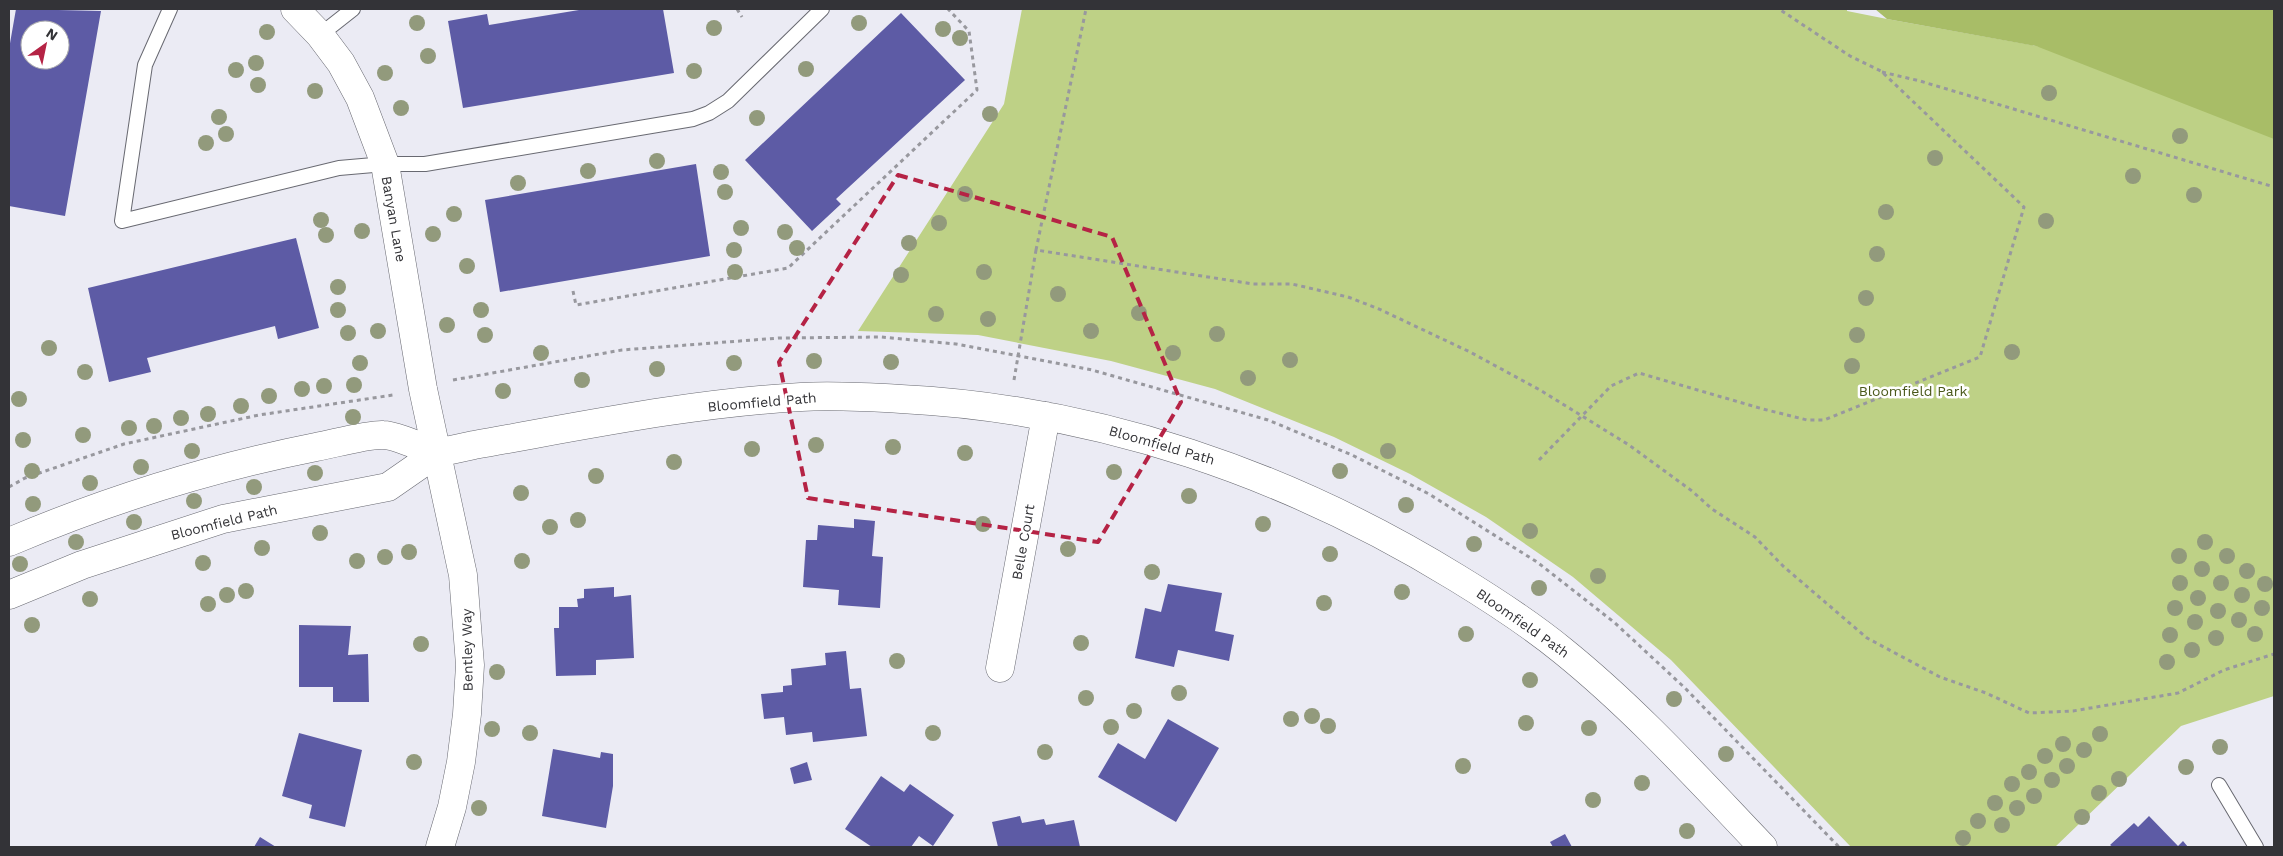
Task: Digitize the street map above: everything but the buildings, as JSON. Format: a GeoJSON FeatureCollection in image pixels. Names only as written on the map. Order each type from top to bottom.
{"type":"FeatureCollection","features":[{"type":"Feature","properties":{"kind":"street","name":"Banyan Lane"},"geometry":{"type":"LineString","coordinates":[[295,9],[320,35],[341,64],[360,98],[385,164],[423,389],[437,452]]}},
{"type":"Feature","properties":{"kind":"street","name":"Bloomfield Path"},"geometry":{"type":"LineString","coordinates":[[9,595],[82,565],[223,519],[388,487],[437,452],[698,407],[800,397],[841,396],[924,400],[1009,408],[1170,445],[1218,461],[1324,505],[1433,563],[1522,620],[1563,650],[1667,747],[1763,847]]}},
{"type":"Feature","properties":{"kind":"street","name":"Belle Court"},"geometry":{"type":"LineString","coordinates":[[1000,668],[1046,416]]}},
{"type":"Feature","properties":{"kind":"street","name":"Bloomfield Path"},"geometry":{"type":"LineString","coordinates":[[9,542],[60,520],[140,492],[212,470],[285,453],[383,435],[437,452]]}},
{"type":"Feature","properties":{"kind":"street","name":"Bentley Way"},"geometry":{"type":"LineString","coordinates":[[437,452],[463,575],[470,664],[461,762],[452,807],[440,847]]}},
{"type":"Feature","properties":{"kind":"lane"},"geometry":{"type":"LineString","coordinates":[[170,9],[145,65],[122,221],[339,168],[385,164],[425,164],[693,119],[709,113],[728,101],[822,9]]}},
{"type":"Feature","properties":{"kind":"lane"},"geometry":{"type":"LineString","coordinates":[[320,35],[354,9]]}},
{"type":"Feature","properties":{"kind":"lane"},"geometry":{"type":"LineString","coordinates":[[2219,785],[2256,847]]}},
{"type":"Feature","properties":{"kind":"path"},"geometry":{"type":"LineString","coordinates":[[737,9],[742,17]]}},
{"type":"Feature","properties":{"kind":"path"},"geometry":{"type":"LineString","coordinates":[[573,291],[576,305],[788,268],[977,90],[969,31],[948,9]]}},
{"type":"Feature","properties":{"kind":"path"},"geometry":{"type":"LineString","coordinates":[[1009,408],[1036,250],[1086,9]]}},
{"type":"Feature","properties":{"kind":"path"},"geometry":{"type":"LineString","coordinates":[[1779,9],[1850,56],[1881,71],[2274,186]]}},
{"type":"Feature","properties":{"kind":"path"},"geometry":{"type":"LineString","coordinates":[[1539,460],[1611,386],[1639,373],[1763,409],[1807,420],[1824,420],[1980,357],[2024,207],[1881,71]]}},
{"type":"Feature","properties":{"kind":"path"},"geometry":{"type":"LineString","coordinates":[[1036,250],[1253,284],[1292,284],[1348,297],[1379,309],[1470,352],[1629,445],[1692,490],[1712,510],[1755,537],[1783,566],[1866,638],[1940,677],[1986,693],[2029,713],[2073,711],[2178,692],[2224,670],[2274,654]]}},
{"type":"Feature","properties":{"kind":"path"},"geometry":{"type":"LineString","coordinates":[[9,486],[25,478],[124,444],[259,415],[423,389],[464,376],[622,350],[779,338],[881,338],[956,344],[1018,355],[1092,370],[1268,420],[1352,455],[1464,515],[1537,562],[1615,623],[1685,688],[1839,847]]}},
{"type":"Feature","properties":{"kind":"highlighted area"},"geometry":{"type":"Polygon","coordinates":[[[898,175],[1112,237],[1181,402],[1098,542],[808,498],[779,362],[898,175]]]}},
{"type":"Feature","properties":{"kind":"green space","name":"Bloomfield Park"},"geometry":{"type":"Polygon","coordinates":[[[1022,9],[1847,9],[1847,11],[1887,19],[2274,89],[2274,696],[2181,726],[2055,847],[1851,847],[1671,660],[1573,577],[1486,517],[1410,474],[1334,437],[1215,389],[1111,361],[978,335],[858,331],[1004,104],[1022,9]]]}},
{"type":"Feature","properties":{"kind":"green space"},"geometry":{"type":"Polygon","coordinates":[[[1875,9],[2274,9],[2274,139],[2036,46],[1887,19],[1875,9]]]}}]}
